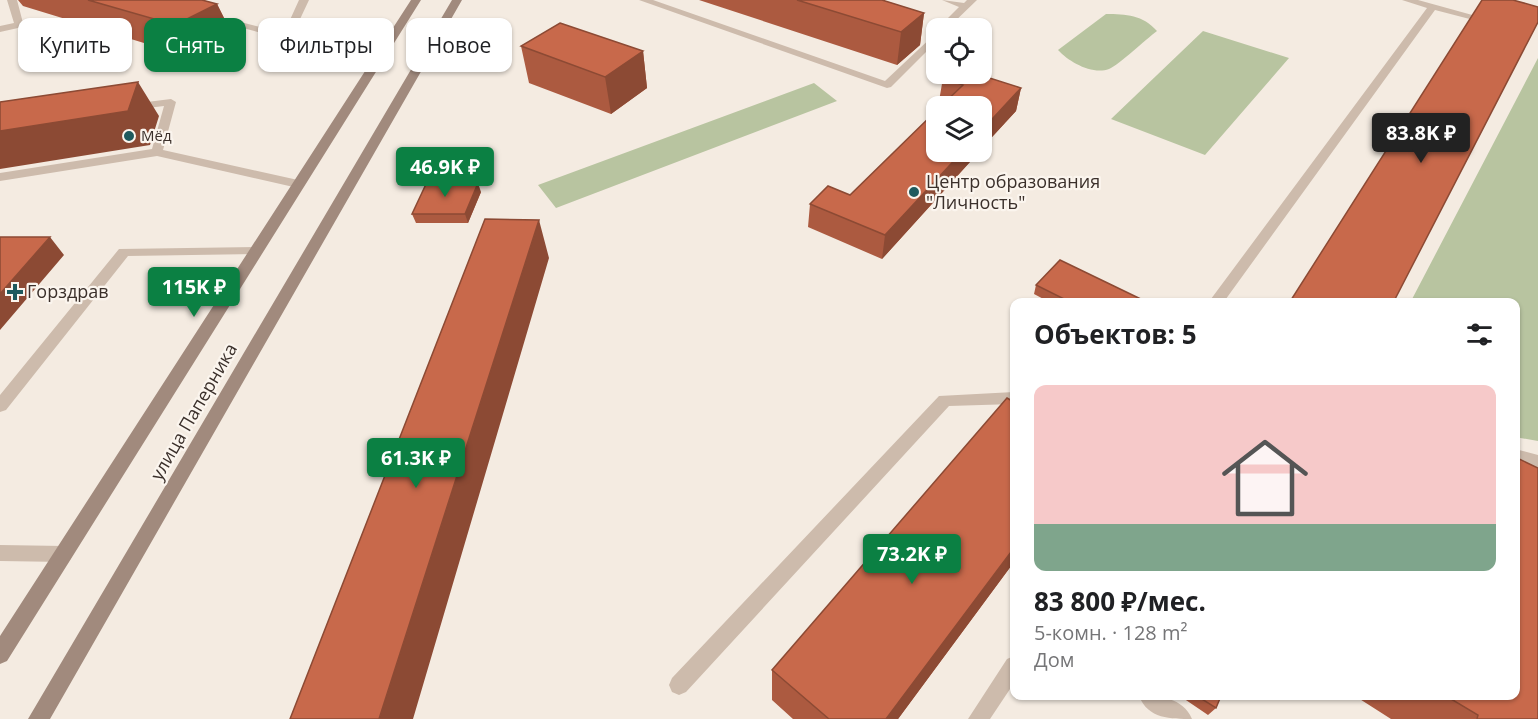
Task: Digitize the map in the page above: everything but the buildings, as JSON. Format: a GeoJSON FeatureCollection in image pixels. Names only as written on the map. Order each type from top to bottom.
{"type":"FeatureCollection","features":[{"type":"Feature","properties":{"kind":"main road","name":"улица Паперника"},"geometry":{"type":"LineString","coordinates":[[394,35],[416,0]]}},
{"type":"Feature","properties":{"kind":"main road","name":"улица Паперника"},"geometry":{"type":"LineString","coordinates":[[38,719],[457,0]]}},
{"type":"Feature","properties":{"kind":"main road","name":"улица Паперника"},"geometry":{"type":"LineString","coordinates":[[0,654],[370,72]]}},
{"type":"Feature","properties":{"kind":"lane"},"geometry":{"type":"LineString","coordinates":[[12,0],[18,21]]}},
{"type":"Feature","properties":{"kind":"lane"},"geometry":{"type":"LineString","coordinates":[[296,18],[304,0]]}},
{"type":"Feature","properties":{"kind":"lane"},"geometry":{"type":"LineString","coordinates":[[644,0],[886,85],[926,46]]}},
{"type":"Feature","properties":{"kind":"lane"},"geometry":{"type":"LineString","coordinates":[[947,0],[969,3]]}},
{"type":"Feature","properties":{"kind":"lane"},"geometry":{"type":"LineString","coordinates":[[1407,0],[1505,25]]}},
{"type":"Feature","properties":{"kind":"lane"},"geometry":{"type":"LineString","coordinates":[[953,18],[969,3]]}},
{"type":"Feature","properties":{"kind":"lane"},"geometry":{"type":"LineString","coordinates":[[1219,298],[1433,7]]}},
{"type":"Feature","properties":{"kind":"lane"},"geometry":{"type":"LineString","coordinates":[[199,14],[258,29]]}},
{"type":"Feature","properties":{"kind":"lane"},"geometry":{"type":"LineString","coordinates":[[0,29],[18,25]]}},
{"type":"Feature","properties":{"kind":"lane"},"geometry":{"type":"LineString","coordinates":[[114,110],[171,102],[157,152]]}},
{"type":"Feature","properties":{"kind":"lane"},"geometry":{"type":"LineString","coordinates":[[0,177],[157,152],[298,184]]}},
{"type":"Feature","properties":{"kind":"lane"},"geometry":{"type":"LineString","coordinates":[[0,406],[124,252],[256,251]]}},
{"type":"Feature","properties":{"kind":"lane"},"geometry":{"type":"LineString","coordinates":[[679,685],[945,400],[1010,398]]}},
{"type":"Feature","properties":{"kind":"lane"},"geometry":{"type":"LineString","coordinates":[[1520,457],[1538,462]]}},
{"type":"Feature","properties":{"kind":"lane"},"geometry":{"type":"LineString","coordinates":[[0,553],[64,554]]}},
{"type":"Feature","properties":{"kind":"lane"},"geometry":{"type":"LineString","coordinates":[[978,719],[1010,672]]}},
{"type":"Feature","properties":{"kind":"lane"},"geometry":{"type":"LineString","coordinates":[[1155,700],[1182,719]]}},
{"type":"Feature","properties":{"kind":"green space"},"geometry":{"type":"Polygon","coordinates":[[[1106,14],[1120,14],[1140,19],[1157,31],[1109,69],[1088,69],[1068,59],[1058,50],[1106,14]]]}},
{"type":"Feature","properties":{"kind":"green space"},"geometry":{"type":"Polygon","coordinates":[[[1203,31],[1289,58],[1205,155],[1111,119],[1203,31]]]}},
{"type":"Feature","properties":{"kind":"green space"},"geometry":{"type":"Polygon","coordinates":[[[1538,58],[1538,441],[1520,438],[1520,298],[1413,298],[1538,58]]]}},
{"type":"Feature","properties":{"kind":"green space"},"geometry":{"type":"Polygon","coordinates":[[[814,83],[837,101],[556,208],[538,185],[814,83]]]}},
{"type":"Feature","properties":{"kind":"place","name":"Мёд"},"geometry":{"type":"Point","coordinates":[129,136]}},
{"type":"Feature","properties":{"kind":"place","name":"Центр образования \"Личность\""},"geometry":{"type":"Point","coordinates":[914,192]}},
{"type":"Feature","properties":{"kind":"place","name":"Горздрав"},"geometry":{"type":"Point","coordinates":[15,292]}}]}
